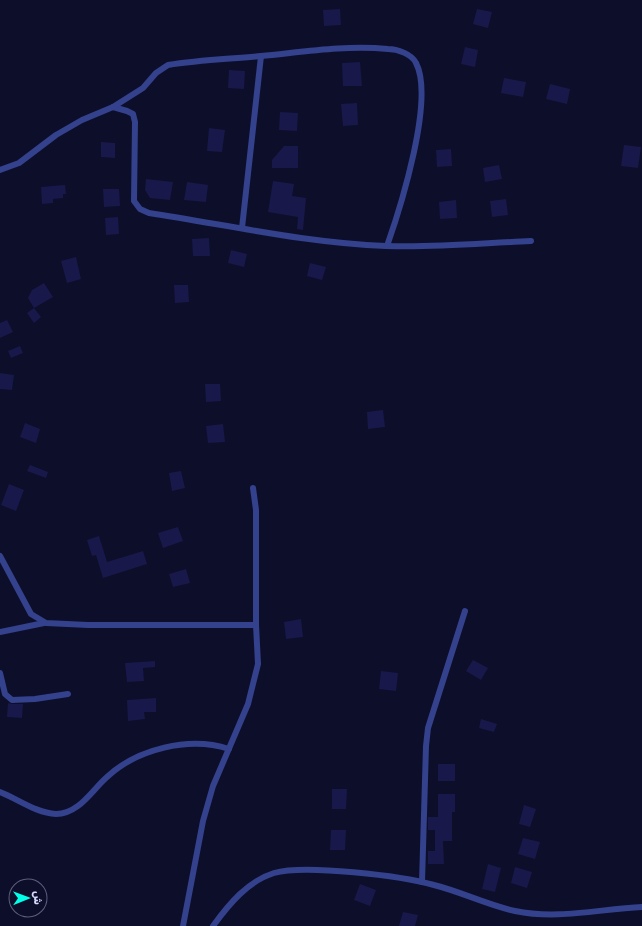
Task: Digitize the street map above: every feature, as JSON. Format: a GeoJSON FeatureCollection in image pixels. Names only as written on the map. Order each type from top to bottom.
{"type":"FeatureCollection","features":[{"type":"Feature","properties":{"kind":"street"},"geometry":{"type":"LineString","coordinates":[[0,170],[19,163],[56,135],[82,120],[113,107],[143,88],[156,73],[168,65],[332,48],[389,49],[406,54],[416,62],[420,77],[420,97],[415,144],[408,180],[387,246]]}},
{"type":"Feature","properties":{"kind":"street"},"geometry":{"type":"LineString","coordinates":[[242,228],[261,56]]}},
{"type":"Feature","properties":{"kind":"street"},"geometry":{"type":"LineString","coordinates":[[113,107],[133,114],[135,122],[134,201],[140,209],[149,213],[290,237],[387,246],[531,241]]}},
{"type":"Feature","properties":{"kind":"street"},"geometry":{"type":"LineString","coordinates":[[183,926],[203,821],[214,786],[254,683],[258,664],[256,625],[256,510],[253,488]]}},
{"type":"Feature","properties":{"kind":"street"},"geometry":{"type":"LineString","coordinates":[[0,556],[31,614],[46,623]]}},
{"type":"Feature","properties":{"kind":"street"},"geometry":{"type":"LineString","coordinates":[[422,882],[426,746],[428,728],[465,611]]}},
{"type":"Feature","properties":{"kind":"street"},"geometry":{"type":"LineString","coordinates":[[27,626],[31,614]]}},
{"type":"Feature","properties":{"kind":"street"},"geometry":{"type":"LineString","coordinates":[[0,632],[46,623],[88,625],[256,625]]}},
{"type":"Feature","properties":{"kind":"street"},"geometry":{"type":"LineString","coordinates":[[0,672],[5,694],[12,700],[35,699],[68,694]]}},
{"type":"Feature","properties":{"kind":"street"},"geometry":{"type":"LineString","coordinates":[[0,792],[34,809],[57,814],[66,812],[88,797],[114,771],[137,758],[185,743],[205,744],[229,749]]}},
{"type":"Feature","properties":{"kind":"street"},"geometry":{"type":"LineString","coordinates":[[213,926],[226,908],[254,883],[274,873],[316,870],[422,882],[516,911],[566,915],[642,907]]}},
{"type":"Feature","properties":{"kind":"building"},"geometry":{"type":"Polygon","coordinates":[[[340,9],[341,25],[324,26],[323,10],[340,9]]]}},
{"type":"Feature","properties":{"kind":"building"},"geometry":{"type":"Polygon","coordinates":[[[477,9],[492,12],[488,28],[473,24],[477,9]]]}},
{"type":"Feature","properties":{"kind":"building"},"geometry":{"type":"Polygon","coordinates":[[[465,47],[478,50],[475,67],[461,64],[465,47]]]}},
{"type":"Feature","properties":{"kind":"building"},"geometry":{"type":"Polygon","coordinates":[[[360,62],[362,86],[343,86],[342,63],[360,62]]]}},
{"type":"Feature","properties":{"kind":"building"},"geometry":{"type":"Polygon","coordinates":[[[229,70],[245,71],[244,89],[228,88],[229,70]]]}},
{"type":"Feature","properties":{"kind":"building"},"geometry":{"type":"Polygon","coordinates":[[[504,78],[526,82],[523,97],[501,93],[504,78]]]}},
{"type":"Feature","properties":{"kind":"building"},"geometry":{"type":"Polygon","coordinates":[[[550,84],[570,89],[567,104],[546,99],[550,84]]]}},
{"type":"Feature","properties":{"kind":"building"},"geometry":{"type":"Polygon","coordinates":[[[357,103],[358,125],[343,126],[341,104],[357,103]]]}},
{"type":"Feature","properties":{"kind":"building"},"geometry":{"type":"Polygon","coordinates":[[[280,112],[298,113],[297,131],[279,130],[280,112]]]}},
{"type":"Feature","properties":{"kind":"building"},"geometry":{"type":"Polygon","coordinates":[[[209,128],[225,130],[222,152],[207,151],[209,128]]]}},
{"type":"Feature","properties":{"kind":"building"},"geometry":{"type":"Polygon","coordinates":[[[101,142],[115,143],[115,158],[101,157],[101,142]]]}},
{"type":"Feature","properties":{"kind":"building"},"geometry":{"type":"Polygon","coordinates":[[[624,145],[641,147],[638,168],[621,166],[624,145]]]}},
{"type":"Feature","properties":{"kind":"building"},"geometry":{"type":"Polygon","coordinates":[[[284,146],[298,146],[298,168],[272,168],[272,160],[284,146]]]}},
{"type":"Feature","properties":{"kind":"building"},"geometry":{"type":"Polygon","coordinates":[[[451,149],[452,166],[437,167],[436,150],[451,149]]]}},
{"type":"Feature","properties":{"kind":"building"},"geometry":{"type":"Polygon","coordinates":[[[499,165],[502,179],[485,182],[483,168],[499,165]]]}},
{"type":"Feature","properties":{"kind":"building"},"geometry":{"type":"Polygon","coordinates":[[[146,179],[173,182],[170,200],[150,198],[145,190],[146,179]]]}},
{"type":"Feature","properties":{"kind":"building"},"geometry":{"type":"Polygon","coordinates":[[[273,181],[294,184],[292,196],[306,198],[303,230],[297,229],[298,217],[268,212],[273,181]]]}},
{"type":"Feature","properties":{"kind":"building"},"geometry":{"type":"Polygon","coordinates":[[[187,182],[208,185],[206,202],[184,200],[187,182]]]}},
{"type":"Feature","properties":{"kind":"building"},"geometry":{"type":"Polygon","coordinates":[[[65,185],[66,194],[63,194],[63,198],[53,199],[53,203],[42,204],[41,187],[65,185]]]}},
{"type":"Feature","properties":{"kind":"building"},"geometry":{"type":"Polygon","coordinates":[[[103,189],[119,189],[120,206],[104,207],[103,189]]]}},
{"type":"Feature","properties":{"kind":"building"},"geometry":{"type":"Polygon","coordinates":[[[506,199],[508,215],[492,217],[490,201],[506,199]]]}},
{"type":"Feature","properties":{"kind":"building"},"geometry":{"type":"Polygon","coordinates":[[[456,200],[457,218],[440,219],[439,202],[456,200]]]}},
{"type":"Feature","properties":{"kind":"building"},"geometry":{"type":"Polygon","coordinates":[[[118,217],[119,234],[106,235],[105,218],[118,217]]]}},
{"type":"Feature","properties":{"kind":"building"},"geometry":{"type":"Polygon","coordinates":[[[209,238],[210,256],[193,256],[192,239],[209,238]]]}},
{"type":"Feature","properties":{"kind":"building"},"geometry":{"type":"Polygon","coordinates":[[[231,250],[247,254],[244,267],[228,263],[231,250]]]}},
{"type":"Feature","properties":{"kind":"building"},"geometry":{"type":"Polygon","coordinates":[[[76,257],[81,279],[67,283],[61,261],[76,257]]]}},
{"type":"Feature","properties":{"kind":"building"},"geometry":{"type":"Polygon","coordinates":[[[310,263],[326,267],[322,280],[307,276],[310,263]]]}},
{"type":"Feature","properties":{"kind":"building"},"geometry":{"type":"Polygon","coordinates":[[[44,283],[53,297],[34,308],[28,298],[32,290],[44,283]]]}},
{"type":"Feature","properties":{"kind":"building"},"geometry":{"type":"Polygon","coordinates":[[[174,285],[188,285],[189,302],[175,303],[174,285]]]}},
{"type":"Feature","properties":{"kind":"building"},"geometry":{"type":"Polygon","coordinates":[[[34,308],[41,317],[34,323],[27,313],[34,308]]]}},
{"type":"Feature","properties":{"kind":"building"},"geometry":{"type":"Polygon","coordinates":[[[7,320],[13,332],[0,338],[0,323],[7,320]]]}},
{"type":"Feature","properties":{"kind":"building"},"geometry":{"type":"Polygon","coordinates":[[[20,346],[23,353],[11,358],[8,351],[20,346]]]}},
{"type":"Feature","properties":{"kind":"building"},"geometry":{"type":"Polygon","coordinates":[[[0,373],[14,375],[12,390],[0,389],[0,373]]]}},
{"type":"Feature","properties":{"kind":"building"},"geometry":{"type":"Polygon","coordinates":[[[205,384],[220,384],[221,401],[206,402],[205,384]]]}},
{"type":"Feature","properties":{"kind":"building"},"geometry":{"type":"Polygon","coordinates":[[[383,410],[385,427],[368,429],[367,412],[383,410]]]}},
{"type":"Feature","properties":{"kind":"building"},"geometry":{"type":"Polygon","coordinates":[[[25,423],[40,429],[36,443],[20,437],[25,423]]]}},
{"type":"Feature","properties":{"kind":"building"},"geometry":{"type":"Polygon","coordinates":[[[223,424],[225,442],[208,443],[206,426],[223,424]]]}},
{"type":"Feature","properties":{"kind":"building"},"geometry":{"type":"Polygon","coordinates":[[[30,465],[48,472],[46,478],[27,471],[30,465]]]}},
{"type":"Feature","properties":{"kind":"building"},"geometry":{"type":"Polygon","coordinates":[[[181,471],[185,488],[172,491],[169,473],[181,471]]]}},
{"type":"Feature","properties":{"kind":"building"},"geometry":{"type":"Polygon","coordinates":[[[9,484],[24,490],[16,511],[1,505],[9,484]]]}},
{"type":"Feature","properties":{"kind":"building"},"geometry":{"type":"Polygon","coordinates":[[[178,527],[183,541],[163,548],[158,533],[178,527]]]}},
{"type":"Feature","properties":{"kind":"building"},"geometry":{"type":"Polygon","coordinates":[[[99,536],[107,562],[143,551],[147,564],[103,578],[96,555],[92,556],[87,540],[99,536]]]}},
{"type":"Feature","properties":{"kind":"building"},"geometry":{"type":"Polygon","coordinates":[[[186,569],[190,583],[173,587],[169,574],[186,569]]]}},
{"type":"Feature","properties":{"kind":"building"},"geometry":{"type":"Polygon","coordinates":[[[301,619],[303,637],[286,639],[284,622],[301,619]]]}},
{"type":"Feature","properties":{"kind":"building"},"geometry":{"type":"Polygon","coordinates":[[[473,660],[488,668],[481,680],[466,671],[473,660]]]}},
{"type":"Feature","properties":{"kind":"building"},"geometry":{"type":"Polygon","coordinates":[[[155,661],[155,667],[143,668],[144,681],[127,682],[125,663],[155,661]]]}},
{"type":"Feature","properties":{"kind":"building"},"geometry":{"type":"Polygon","coordinates":[[[381,671],[398,673],[396,691],[379,689],[381,671]]]}},
{"type":"Feature","properties":{"kind":"building"},"geometry":{"type":"Polygon","coordinates":[[[156,698],[156,712],[144,712],[145,719],[128,721],[127,700],[156,698]]]}},
{"type":"Feature","properties":{"kind":"building"},"geometry":{"type":"Polygon","coordinates":[[[8,703],[23,704],[22,718],[7,717],[8,703]]]}},
{"type":"Feature","properties":{"kind":"building"},"geometry":{"type":"Polygon","coordinates":[[[481,719],[497,724],[494,732],[479,728],[481,719]]]}},
{"type":"Feature","properties":{"kind":"building"},"geometry":{"type":"Polygon","coordinates":[[[438,764],[455,764],[455,781],[438,781],[438,764]]]}},
{"type":"Feature","properties":{"kind":"building"},"geometry":{"type":"Polygon","coordinates":[[[332,789],[347,789],[346,809],[332,809],[332,789]]]}},
{"type":"Feature","properties":{"kind":"building"},"geometry":{"type":"Polygon","coordinates":[[[438,794],[455,794],[455,812],[452,812],[452,841],[443,841],[444,864],[428,864],[428,851],[435,851],[435,830],[428,830],[428,817],[438,817],[438,794]]]}},
{"type":"Feature","properties":{"kind":"building"},"geometry":{"type":"Polygon","coordinates":[[[524,805],[536,809],[530,827],[519,824],[524,805]]]}},
{"type":"Feature","properties":{"kind":"building"},"geometry":{"type":"Polygon","coordinates":[[[331,830],[346,830],[345,850],[330,850],[331,830]]]}},
{"type":"Feature","properties":{"kind":"building"},"geometry":{"type":"Polygon","coordinates":[[[523,838],[540,842],[535,859],[518,854],[523,838]]]}},
{"type":"Feature","properties":{"kind":"building"},"geometry":{"type":"Polygon","coordinates":[[[488,864],[501,868],[495,892],[482,889],[488,864]]]}},
{"type":"Feature","properties":{"kind":"building"},"geometry":{"type":"Polygon","coordinates":[[[515,867],[532,872],[527,888],[511,883],[515,867]]]}},
{"type":"Feature","properties":{"kind":"building"},"geometry":{"type":"Polygon","coordinates":[[[360,884],[376,890],[370,906],[354,900],[360,884]]]}},
{"type":"Feature","properties":{"kind":"building"},"geometry":{"type":"Polygon","coordinates":[[[403,912],[418,915],[415,926],[399,926],[403,912]]]}}]}
